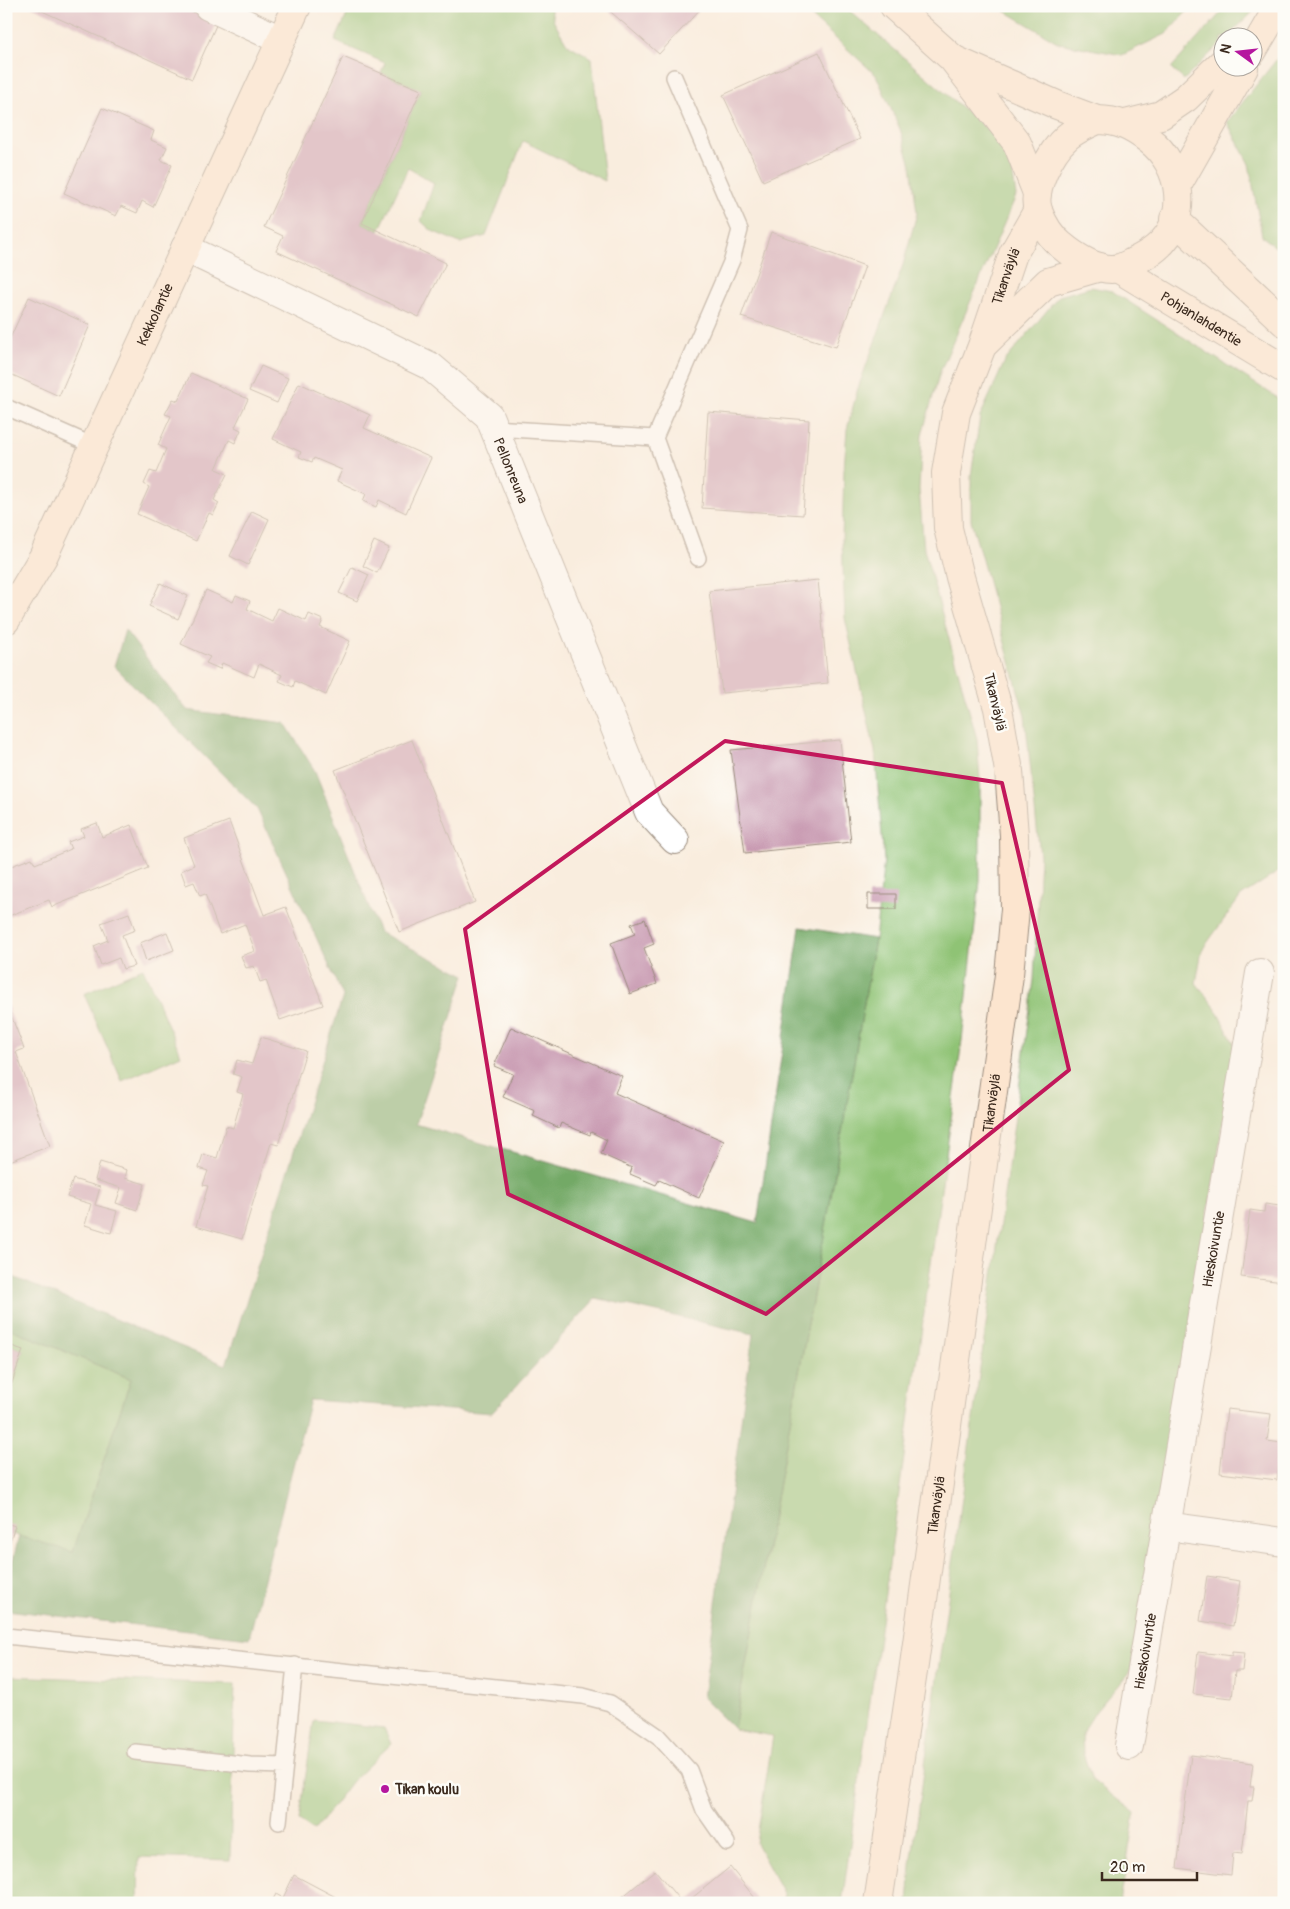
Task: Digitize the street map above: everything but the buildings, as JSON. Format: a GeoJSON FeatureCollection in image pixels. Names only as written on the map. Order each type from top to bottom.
{"type":"FeatureCollection","features":[{"type":"Feature","properties":{"kind":"main road","name":"Kekkolantie"},"geometry":{"type":"LineString","coordinates":[[6,620],[43,557],[297,6]]}},
{"type":"Feature","properties":{"kind":"main road"},"geometry":{"type":"LineString","coordinates":[[894,6],[952,58],[1017,143],[1052,237],[1070,252],[1109,268],[1156,248],[1173,225],[1178,207],[1178,184],[1169,161],[1159,148],[1125,124],[1110,120],[1097,120],[1057,105],[952,58]]}},
{"type":"Feature","properties":{"kind":"main road"},"geometry":{"type":"LineString","coordinates":[[1259,28],[1279,9]]}},
{"type":"Feature","properties":{"kind":"main road"},"geometry":{"type":"LineString","coordinates":[[1262,36],[1279,9]]}},
{"type":"Feature","properties":{"kind":"main road"},"geometry":{"type":"LineString","coordinates":[[1125,124],[1161,115],[1186,98],[1212,72]]}},
{"type":"Feature","properties":{"kind":"main road"},"geometry":{"type":"LineString","coordinates":[[1178,184],[1238,78]]}},
{"type":"Feature","properties":{"kind":"main road"},"geometry":{"type":"LineString","coordinates":[[1038,202],[1050,158],[1068,136],[1097,120]]}},
{"type":"Feature","properties":{"kind":"main road","name":"Tikanväylä"},"geometry":{"type":"LineString","coordinates":[[878,1903],[914,1665],[1009,975],[1015,909],[1014,835],[1010,789],[998,708],[948,528],[946,473],[956,413],[982,346],[1013,254],[1038,202]]}},
{"type":"Feature","properties":{"kind":"main road"},"geometry":{"type":"LineString","coordinates":[[1174,219],[1284,322]]}},
{"type":"Feature","properties":{"kind":"main road","name":"Tikanväylä"},"geometry":{"type":"LineString","coordinates":[[982,346],[1048,282],[1109,268]]}},
{"type":"Feature","properties":{"kind":"main road","name":"Pohjanlahdentie"},"geometry":{"type":"LineString","coordinates":[[1109,268],[1284,369]]}},
{"type":"Feature","properties":{"kind":"main road","name":"Tikanväylä"},"geometry":{"type":"LineString","coordinates":[[882,1903],[883,1870]]}},
{"type":"Feature","properties":{"kind":"street"},"geometry":{"type":"LineString","coordinates":[[208,6],[281,40]]}},
{"type":"Feature","properties":{"kind":"street","name":"Pellonreuna"},"geometry":{"type":"LineString","coordinates":[[185,248],[430,366],[489,416],[649,812],[675,840]]}},
{"type":"Feature","properties":{"kind":"street","name":"Hieskoivuntie"},"geometry":{"type":"LineString","coordinates":[[1129,1746],[1260,973]]}},
{"type":"Feature","properties":{"kind":"street"},"geometry":{"type":"LineString","coordinates":[[1166,1526],[1284,1542]]}},
{"type":"Feature","properties":{"kind":"lane"},"geometry":{"type":"LineString","coordinates":[[674,77],[740,230],[732,260],[655,438],[698,558]]}},
{"type":"Feature","properties":{"kind":"lane"},"geometry":{"type":"LineString","coordinates":[[6,407],[94,446]]}},
{"type":"Feature","properties":{"kind":"lane"},"geometry":{"type":"LineString","coordinates":[[494,428],[655,438]]}},
{"type":"Feature","properties":{"kind":"lane"},"geometry":{"type":"LineString","coordinates":[[6,1636],[583,1696],[610,1703],[658,1736],[689,1770],[704,1810],[727,1843]]}},
{"type":"Feature","properties":{"kind":"lane"},"geometry":{"type":"LineString","coordinates":[[279,1822],[295,1665]]}},
{"type":"Feature","properties":{"kind":"lane"},"geometry":{"type":"LineString","coordinates":[[135,1752],[250,1765],[284,1766]]}},
{"type":"Feature","properties":{"kind":"highlighted area"},"geometry":{"type":"Polygon","coordinates":[[[725,741],[1002,783],[1069,1070],[766,1314],[508,1194],[465,929],[725,741]]]}},
{"type":"Feature","properties":{"kind":"green space"},"geometry":{"type":"Polygon","coordinates":[[[351,6],[550,6],[554,22],[567,44],[592,58],[605,181],[523,141],[486,236],[460,243],[432,231],[421,221],[434,183],[408,168],[379,231],[362,223],[421,90],[381,73],[385,63],[335,41],[351,6]]]}},
{"type":"Feature","properties":{"kind":"green space"},"geometry":{"type":"Polygon","coordinates":[[[800,6],[844,6],[1009,148],[1016,196],[940,372],[922,435],[919,489],[924,549],[977,739],[980,780],[980,881],[962,1040],[842,1903],[782,1903],[784,1895],[756,1843],[773,1736],[734,1729],[828,1214],[875,939],[884,860],[875,751],[845,618],[842,541],[844,469],[847,429],[858,388],[903,265],[917,213],[911,165],[900,129],[876,75],[800,6]]]}},
{"type":"Feature","properties":{"kind":"green space"},"geometry":{"type":"Polygon","coordinates":[[[1001,6],[1192,6],[1166,34],[1122,55],[1059,43],[1005,11],[1001,6]]]}},
{"type":"Feature","properties":{"kind":"green space"},"geometry":{"type":"Polygon","coordinates":[[[1227,6],[1259,6],[1236,28],[1212,28],[1212,52],[1184,80],[1171,68],[1227,6]]]}},
{"type":"Feature","properties":{"kind":"green space"},"geometry":{"type":"Polygon","coordinates":[[[1284,50],[1284,254],[1262,236],[1249,164],[1227,122],[1284,50]]]}},
{"type":"Feature","properties":{"kind":"green space"},"geometry":{"type":"Polygon","coordinates":[[[1091,287],[1112,291],[1284,402],[1284,868],[1241,896],[1202,950],[1196,983],[1214,1006],[1236,1047],[1131,1670],[1096,1711],[1082,1733],[1083,1753],[1092,1780],[1135,1813],[1120,1903],[908,1903],[911,1865],[1034,980],[1040,856],[1025,716],[971,520],[971,476],[980,417],[1005,361],[1059,296],[1091,287]]]}},
{"type":"Feature","properties":{"kind":"green space"},"geometry":{"type":"Polygon","coordinates":[[[125,630],[187,710],[285,723],[315,771],[379,932],[465,975],[416,1124],[757,1223],[800,927],[875,939],[828,1214],[734,1729],[703,1698],[753,1334],[596,1298],[492,1413],[310,1400],[249,1638],[6,1610],[6,1588],[19,1536],[73,1552],[131,1379],[6,1327],[6,1274],[226,1365],[343,996],[257,809],[114,666],[125,630]]]}},
{"type":"Feature","properties":{"kind":"green space"},"geometry":{"type":"Polygon","coordinates":[[[143,968],[181,1055],[122,1081],[84,994],[143,968]]]}},
{"type":"Feature","properties":{"kind":"green space"},"geometry":{"type":"Polygon","coordinates":[[[6,1327],[131,1379],[73,1553],[12,1534],[6,1523],[6,1399],[23,1350],[6,1344],[6,1327]]]}},
{"type":"Feature","properties":{"kind":"green space"},"geometry":{"type":"Polygon","coordinates":[[[6,1676],[235,1684],[230,1860],[139,1857],[138,1903],[6,1903],[6,1676]]]}},
{"type":"Feature","properties":{"kind":"green space"},"geometry":{"type":"Polygon","coordinates":[[[314,1720],[384,1728],[391,1744],[352,1781],[314,1831],[299,1821],[314,1720]]]}},
{"type":"Feature","properties":{"kind":"place","name":"Tikan koulu"},"geometry":{"type":"Point","coordinates":[385,1789]}}]}
